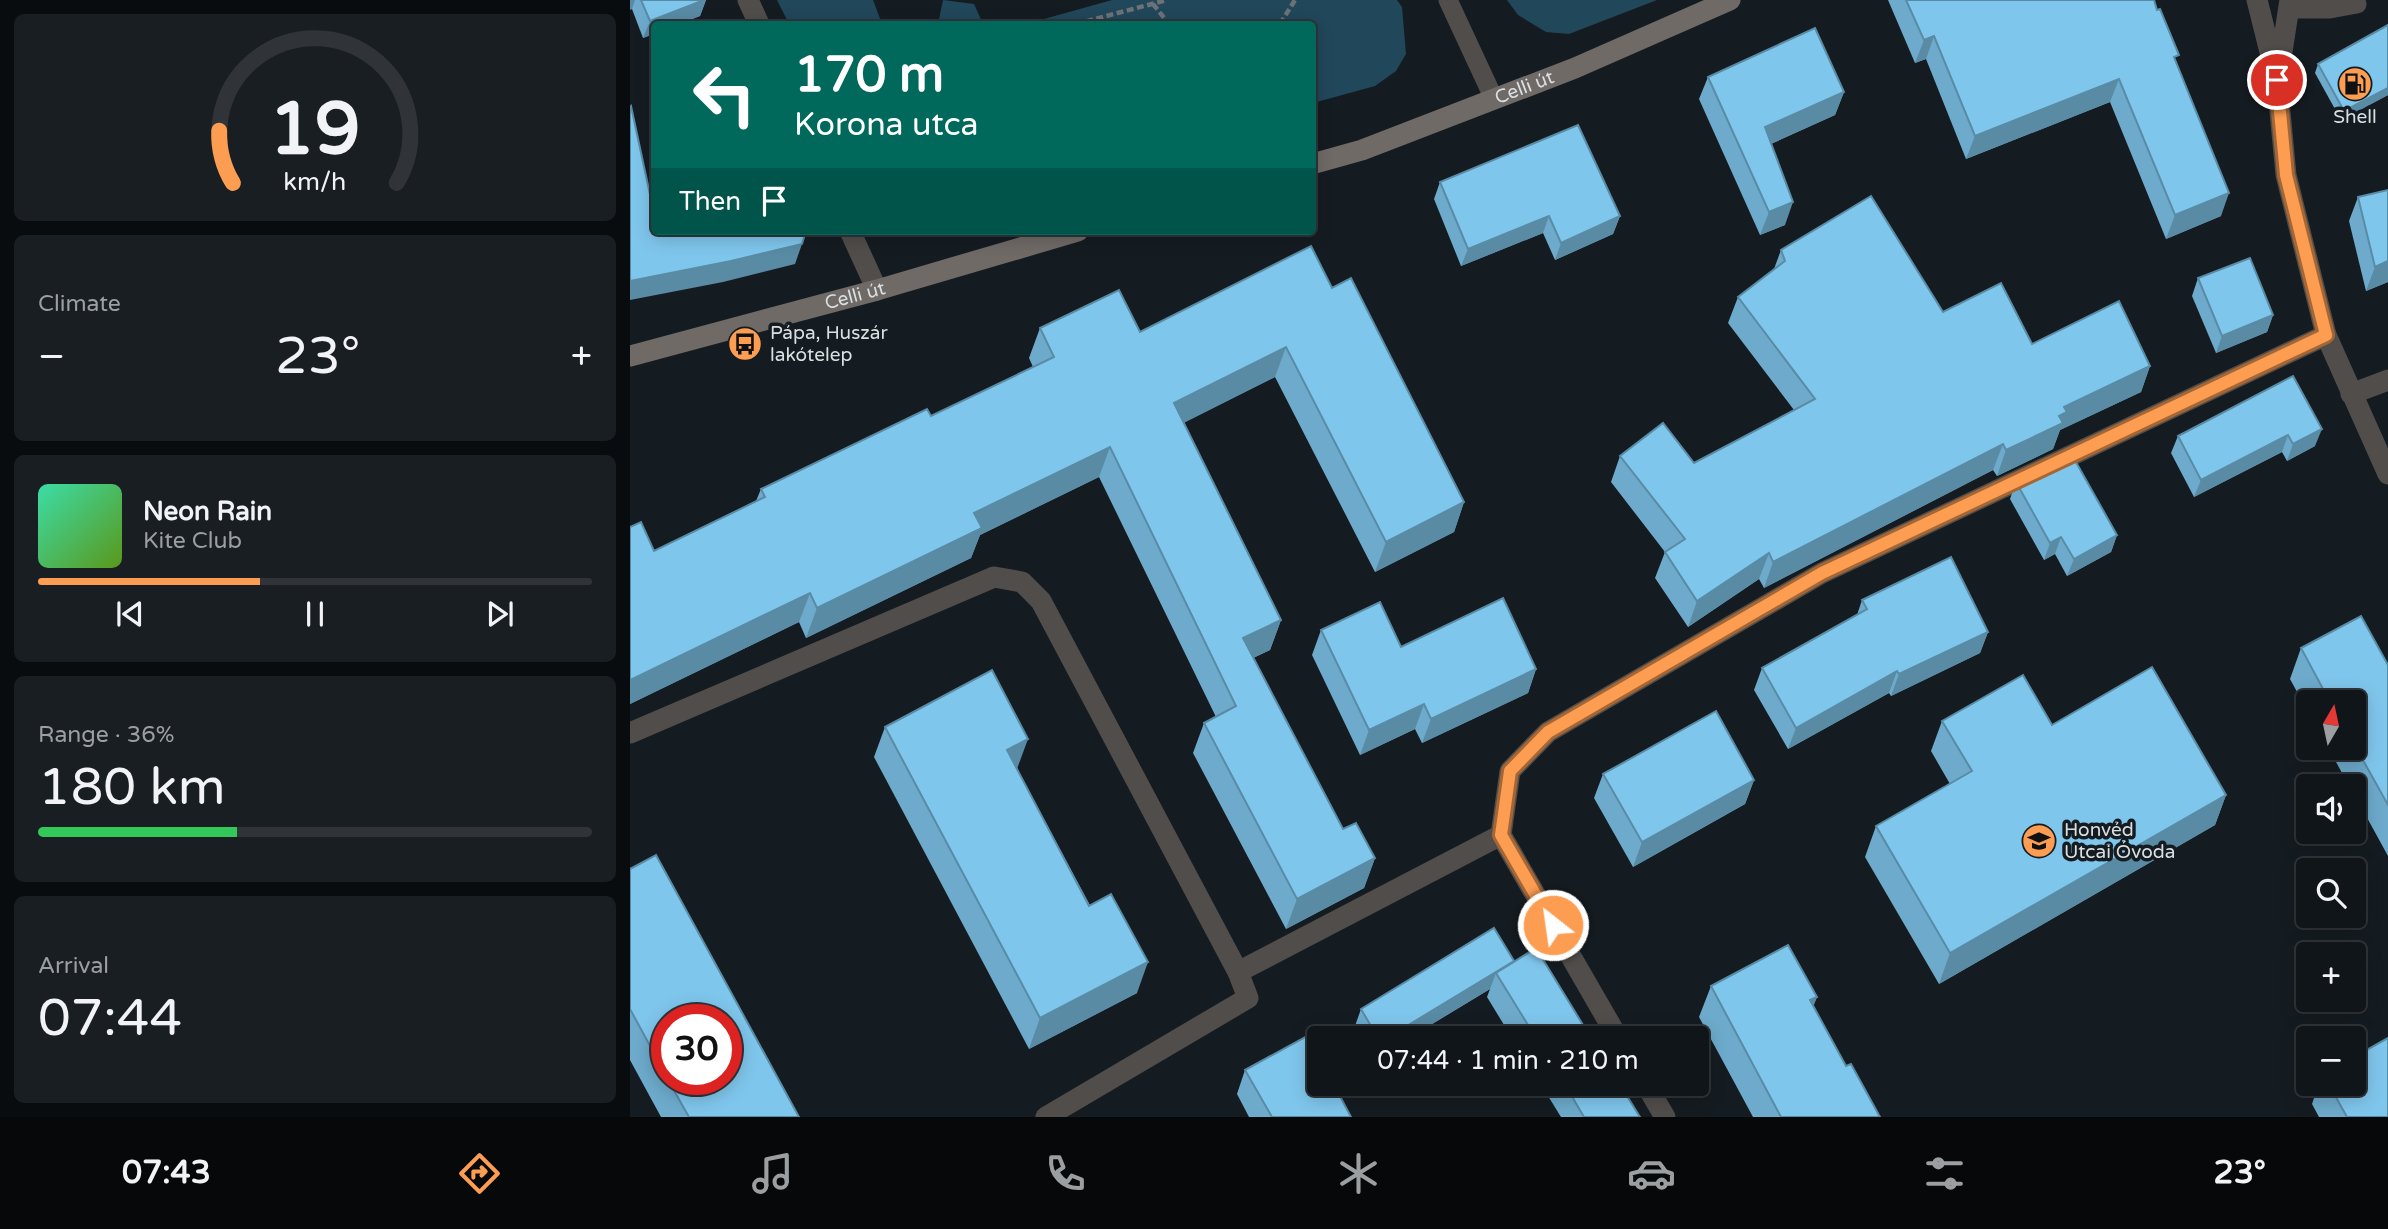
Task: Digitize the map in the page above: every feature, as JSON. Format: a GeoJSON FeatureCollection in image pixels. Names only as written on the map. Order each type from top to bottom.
{"type":"FeatureCollection","features":[{"type":"Feature","properties":{"kind":"street"},"geometry":{"type":"LineString","coordinates":[[748,0],[758,21]]}},
{"type":"Feature","properties":{"kind":"street","name":"Celli út"},"geometry":{"type":"LineString","coordinates":[[1316,163],[1362,150],[1575,68],[1730,0]]}},
{"type":"Feature","properties":{"kind":"street"},"geometry":{"type":"LineString","coordinates":[[2256,0],[2277,80],[2286,175],[2326,335],[2388,474]]}},
{"type":"Feature","properties":{"kind":"street"},"geometry":{"type":"LineString","coordinates":[[2277,80],[2289,4]]}},
{"type":"Feature","properties":{"kind":"street"},"geometry":{"type":"LineString","coordinates":[[852,235],[877,290]]}},
{"type":"Feature","properties":{"kind":"street","name":"Celli út"},"geometry":{"type":"LineString","coordinates":[[630,356],[877,290],[1064,235]]}},
{"type":"Feature","properties":{"kind":"street"},"geometry":{"type":"LineString","coordinates":[[1612,1026],[1501,835],[1510,771],[1548,732],[1822,573],[2326,335]]}},
{"type":"Feature","properties":{"kind":"street"},"geometry":{"type":"LineString","coordinates":[[2351,394],[2388,380]]}},
{"type":"Feature","properties":{"kind":"street"},"geometry":{"type":"LineString","coordinates":[[630,733],[994,577],[1022,582],[1041,601],[1238,972],[1248,999],[1046,1117]]}},
{"type":"Feature","properties":{"kind":"street"},"geometry":{"type":"LineString","coordinates":[[1238,972],[1501,835]]}},
{"type":"Feature","properties":{"kind":"street"},"geometry":{"type":"LineString","coordinates":[[1653,1096],[1665,1117]]}},
{"type":"Feature","properties":{"kind":"lane"},"geometry":{"type":"LineString","coordinates":[[1448,0],[1494,99]]}},
{"type":"Feature","properties":{"kind":"lane"},"geometry":{"type":"LineString","coordinates":[[2289,4],[2330,9],[2357,4]]}},
{"type":"Feature","properties":{"kind":"path"},"geometry":{"type":"LineString","coordinates":[[1088,21],[1167,0]]}},
{"type":"Feature","properties":{"kind":"path"},"geometry":{"type":"LineString","coordinates":[[1282,21],[1295,0]]}},
{"type":"Feature","properties":{"kind":"path"},"geometry":{"type":"LineString","coordinates":[[1153,4],[1167,21]]}},
{"type":"Feature","properties":{"kind":"shaded area"},"geometry":{"type":"Polygon","coordinates":[[[777,0],[873,0],[881,21],[788,21],[777,0]]]}},
{"type":"Feature","properties":{"kind":"shaded area"},"geometry":{"type":"Polygon","coordinates":[[[943,0],[974,4],[982,21],[939,21],[943,0]]]}},
{"type":"Feature","properties":{"kind":"shaded area"},"geometry":{"type":"Polygon","coordinates":[[[1112,0],[1397,0],[1402,7],[1406,54],[1396,71],[1375,86],[1316,102],[1316,21],[1037,21],[1112,0]]]}},
{"type":"Feature","properties":{"kind":"shaded area"},"geometry":{"type":"Polygon","coordinates":[[[1507,0],[1657,0],[1569,34],[1546,32],[1518,15],[1507,0]]]}},
{"type":"Feature","properties":{"kind":"building"},"geometry":{"type":"Polygon","coordinates":[[[641,0],[704,0],[650,21],[641,0]]]}},
{"type":"Feature","properties":{"kind":"building"},"geometry":{"type":"Polygon","coordinates":[[[1906,0],[2154,0],[2179,55],[2174,57],[2229,193],[2175,215],[2119,79],[1975,136],[1934,36],[1924,40],[1906,0]]]}},
{"type":"Feature","properties":{"kind":"building","name":"Shell"},"geometry":{"type":"Polygon","coordinates":[[[2388,25],[2388,88],[2344,111],[2318,64],[2388,25]]]}},
{"type":"Feature","properties":{"kind":"building"},"geometry":{"type":"Polygon","coordinates":[[[1815,28],[1844,92],[1765,127],[1793,202],[1769,212],[1708,77],[1815,28]]]}},
{"type":"Feature","properties":{"kind":"building"},"geometry":{"type":"Polygon","coordinates":[[[630,107],[651,199],[651,235],[805,235],[802,244],[630,281],[630,107]]]}},
{"type":"Feature","properties":{"kind":"building"},"geometry":{"type":"Polygon","coordinates":[[[1578,125],[1620,216],[1561,243],[1549,216],[1468,249],[1440,182],[1578,125]]]}},
{"type":"Feature","properties":{"kind":"building"},"geometry":{"type":"Polygon","coordinates":[[[2388,190],[2388,261],[2375,267],[2358,197],[2388,190]]]}},
{"type":"Feature","properties":{"kind":"building"},"geometry":{"type":"Polygon","coordinates":[[[1871,196],[1943,312],[2001,283],[2032,344],[2119,301],[2150,366],[2064,407],[2067,412],[2059,416],[2063,423],[2006,450],[2003,444],[1773,562],[1769,553],[1697,601],[1665,552],[1685,539],[1620,456],[1663,423],[1694,463],[1815,399],[1738,297],[1785,261],[1781,250],[1871,196]]]}},
{"type":"Feature","properties":{"kind":"building"},"geometry":{"type":"Polygon","coordinates":[[[1311,246],[1332,288],[1351,278],[1464,502],[1386,542],[1286,347],[1174,403],[1281,620],[1243,638],[1343,829],[1356,823],[1375,858],[1297,899],[1204,723],[1236,706],[1110,447],[974,513],[982,528],[817,608],[810,593],[630,680],[630,527],[641,522],[654,551],[765,497],[761,489],[927,409],[931,416],[1054,357],[1040,328],[1119,290],[1140,332],[1311,246]]]}},
{"type":"Feature","properties":{"kind":"building"},"geometry":{"type":"Polygon","coordinates":[[[2250,258],[2273,315],[2222,336],[2198,278],[2250,258]]]}},
{"type":"Feature","properties":{"kind":"building"},"geometry":{"type":"Polygon","coordinates":[[[2293,376],[2322,429],[2293,444],[2288,435],[2201,480],[2178,436],[2293,376]]]}},
{"type":"Feature","properties":{"kind":"building"},"geometry":{"type":"Polygon","coordinates":[[[2072,455],[2117,535],[2074,559],[2061,537],[2050,543],[2016,482],[2072,455]]]}},
{"type":"Feature","properties":{"kind":"building"},"geometry":{"type":"Polygon","coordinates":[[[1951,557],[1988,632],[1899,674],[1897,671],[1796,728],[1762,668],[1867,609],[1862,600],[1951,557]]]}},
{"type":"Feature","properties":{"kind":"building"},"geometry":{"type":"Polygon","coordinates":[[[1503,598],[1536,669],[1431,719],[1424,704],[1369,730],[1321,630],[1380,602],[1401,647],[1503,598]]]}},
{"type":"Feature","properties":{"kind":"building"},"geometry":{"type":"Polygon","coordinates":[[[2361,616],[2388,665],[2388,805],[2363,760],[2366,760],[2366,690],[2324,690],[2301,648],[2361,616]]]}},
{"type":"Feature","properties":{"kind":"building"},"geometry":{"type":"Polygon","coordinates":[[[2152,667],[2226,795],[1950,953],[1876,826],[1972,771],[1942,721],[2023,675],[2052,725],[2152,667]]]}},
{"type":"Feature","properties":{"kind":"building"},"geometry":{"type":"Polygon","coordinates":[[[992,670],[1028,739],[1007,750],[1089,906],[1111,894],[1148,962],[1040,1018],[885,727],[992,670]]]}},
{"type":"Feature","properties":{"kind":"building"},"geometry":{"type":"Polygon","coordinates":[[[1716,711],[1754,780],[1642,842],[1603,774],[1716,711]]]}},
{"type":"Feature","properties":{"kind":"building"},"geometry":{"type":"Polygon","coordinates":[[[656,855],[737,1004],[651,1004],[651,1048],[630,1009],[630,869],[656,855]]]}},
{"type":"Feature","properties":{"kind":"building"},"geometry":{"type":"Polygon","coordinates":[[[1494,928],[1514,961],[1407,1026],[1371,1026],[1361,1009],[1494,928]]]}},
{"type":"Feature","properties":{"kind":"building"},"geometry":{"type":"Polygon","coordinates":[[[1788,945],[1817,997],[1810,1000],[1846,1066],[1851,1064],[1880,1117],[1781,1117],[1711,986],[1788,945]]]}},
{"type":"Feature","properties":{"kind":"building"},"geometry":{"type":"Polygon","coordinates":[[[1536,948],[1584,1026],[1529,1026],[1496,973],[1536,948]]]}},
{"type":"Feature","properties":{"kind":"building"},"geometry":{"type":"Polygon","coordinates":[[[742,1013],[799,1117],[689,1117],[677,1095],[742,1095],[742,1013]]]}},
{"type":"Feature","properties":{"kind":"building"},"geometry":{"type":"Polygon","coordinates":[[[1307,1036],[1307,1096],[1340,1096],[1351,1117],[1272,1117],[1245,1070],[1307,1036]]]}},
{"type":"Feature","properties":{"kind":"building"},"geometry":{"type":"Polygon","coordinates":[[[2388,1038],[2388,1117],[2347,1117],[2335,1096],[2366,1096],[2366,1050],[2388,1038]]]}},
{"type":"Feature","properties":{"kind":"building"},"geometry":{"type":"Polygon","coordinates":[[[1572,1096],[1627,1096],[1640,1117],[1584,1117],[1572,1096]]]}},
{"type":"Feature","properties":{"kind":"place","name":"Shell"},"geometry":{"type":"Point","coordinates":[2355,84]}},
{"type":"Feature","properties":{"kind":"place","name":"Pápa, Huszár lakótelep"},"geometry":{"type":"Point","coordinates":[745,344]}},
{"type":"Feature","properties":{"kind":"place","name":"Honvéd Utcai Óvoda"},"geometry":{"type":"Point","coordinates":[2039,841]}},
{"type":"Feature","properties":{"kind":"route"},"geometry":{"type":"LineString","coordinates":[[1553,925],[1501,835],[1510,771],[1548,732],[1822,573],[2326,335],[2286,175],[2277,80]]}}]}
